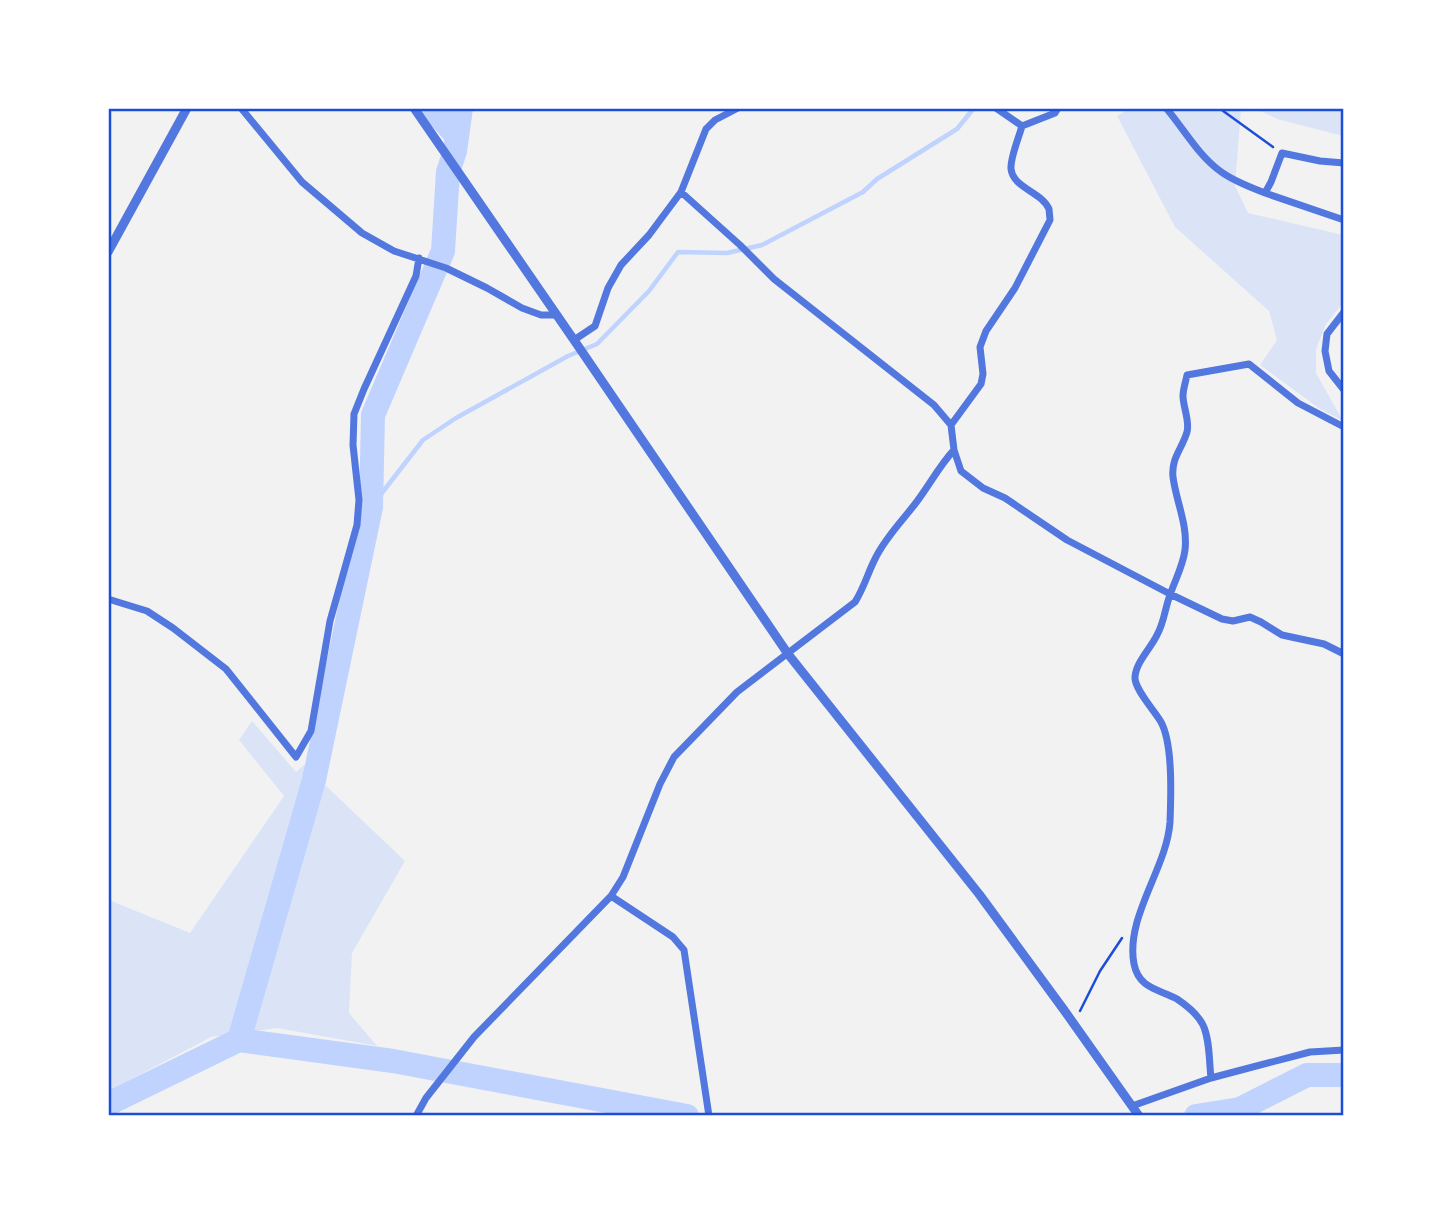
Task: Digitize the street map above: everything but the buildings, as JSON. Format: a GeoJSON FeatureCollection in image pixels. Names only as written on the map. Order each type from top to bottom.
{"type":"FeatureCollection","features":[{"type":"Feature","properties":{"kind":"street"},"geometry":{"type":"LineString","coordinates":[[108,252],[187,108]]}},
{"type":"Feature","properties":{"kind":"street"},"geometry":{"type":"LineString","coordinates":[[241,108],[302,181],[362,233],[394,251],[446,268],[522,308],[541,315],[557,315]]}},
{"type":"Feature","properties":{"kind":"street"},"geometry":{"type":"LineString","coordinates":[[414,108],[788,654],[979,894],[1136,1111],[1210,1078],[1310,1052],[1343,1050]]}},
{"type":"Feature","properties":{"kind":"street"},"geometry":{"type":"LineString","coordinates":[[579,347],[595,326],[608,288],[621,265],[649,235],[681,192],[706,128],[738,108]]}},
{"type":"Feature","properties":{"kind":"street"},"geometry":{"type":"LineString","coordinates":[[996,108],[1023,126]]}},
{"type":"Feature","properties":{"kind":"street"},"geometry":{"type":"LineString","coordinates":[[1023,126],[1055,113],[1058,108]]}},
{"type":"Feature","properties":{"kind":"street"},"geometry":{"type":"LineString","coordinates":[[1166,108],[1197,149],[1219,171],[1265,193],[1343,220]]}},
{"type":"Feature","properties":{"kind":"street"},"geometry":{"type":"LineString","coordinates":[[951,425],[981,384],[983,374],[980,347],[986,331],[1015,288],[1050,220],[1049,209],[1011,173],[1023,126]]}},
{"type":"Feature","properties":{"kind":"street"},"geometry":{"type":"LineString","coordinates":[[1265,193],[1282,153],[1343,163]]}},
{"type":"Feature","properties":{"kind":"street"},"geometry":{"type":"LineString","coordinates":[[681,192],[774,279],[934,405],[951,425],[954,450],[961,471],[984,488],[1005,498],[1067,540],[1222,619],[1233,621],[1250,617],[1282,635],[1324,644],[1343,654]]}},
{"type":"Feature","properties":{"kind":"street"},"geometry":{"type":"LineString","coordinates":[[108,599],[147,611],[226,669],[296,757],[311,730],[330,621],[357,525],[359,500],[353,445],[354,414],[422,259]]}},
{"type":"Feature","properties":{"kind":"street"},"geometry":{"type":"LineString","coordinates":[[1343,312],[1327,334],[1325,351],[1329,371],[1343,390]]}},
{"type":"Feature","properties":{"kind":"street"},"geometry":{"type":"LineString","coordinates":[[1210,1078],[1202,1025],[1188,1007],[1175,998],[1157,992],[1140,979],[1134,966],[1133,950],[1138,920],[1163,853],[1170,824],[1170,754],[1167,739],[1162,724],[1136,685],[1135,677],[1159,633],[1185,550],[1185,533],[1173,476],[1173,461],[1188,430],[1183,394],[1187,375],[1249,364],[1298,402],[1343,427]]}},
{"type":"Feature","properties":{"kind":"street"},"geometry":{"type":"LineString","coordinates":[[416,1115],[426,1098],[474,1037],[611,896],[623,877],[660,784],[674,757],[737,692],[855,602],[887,539],[954,450]]}},
{"type":"Feature","properties":{"kind":"street"},"geometry":{"type":"LineString","coordinates":[[611,896],[673,936],[684,950],[709,1115]]}},
{"type":"Feature","properties":{"kind":"path"},"geometry":{"type":"LineString","coordinates":[[1219,108],[1282,153]]}},
{"type":"Feature","properties":{"kind":"path"},"geometry":{"type":"LineString","coordinates":[[1074,1024],[1100,971],[1122,939]]}},
{"type":"Feature","properties":{"kind":"shaded area"},"geometry":{"type":"Polygon","coordinates":[[[1129,109],[1241,109],[1235,186],[1248,213],[1343,235],[1343,303],[1326,324],[1316,349],[1316,373],[1343,421],[1320,409],[1260,365],[1277,340],[1269,311],[1175,227],[1117,116],[1129,109]]]}},
{"type":"Feature","properties":{"kind":"shaded area"},"geometry":{"type":"Polygon","coordinates":[[[1256,109],[1343,109],[1343,136],[1277,119],[1256,109]]]}},
{"type":"Feature","properties":{"kind":"shaded area"},"geometry":{"type":"Polygon","coordinates":[[[252,721],[296,772],[304,765],[405,861],[352,953],[349,1013],[377,1046],[277,1028],[211,1037],[109,1091],[109,900],[190,933],[284,796],[239,740],[252,721]]]}},
{"type":"Feature","properties":{"kind":"waterway"},"geometry":{"type":"LineString","coordinates":[[432,108],[456,135]]}},
{"type":"Feature","properties":{"kind":"waterway"},"geometry":{"type":"LineString","coordinates":[[239,1040],[314,780],[371,507],[373,415],[443,251],[448,172],[455,151],[461,108]]}},
{"type":"Feature","properties":{"kind":"waterway"},"geometry":{"type":"LineString","coordinates":[[371,507],[423,440],[456,418],[568,356],[597,344],[649,291],[678,252],[727,253],[762,245],[863,192],[877,179],[957,129],[974,108]]}},
{"type":"Feature","properties":{"kind":"waterway"},"geometry":{"type":"LineString","coordinates":[[108,1104],[239,1040],[393,1061],[687,1116]]}},
{"type":"Feature","properties":{"kind":"waterway"},"geometry":{"type":"LineString","coordinates":[[1196,1116],[1240,1109],[1307,1075],[1344,1075]]}}]}
